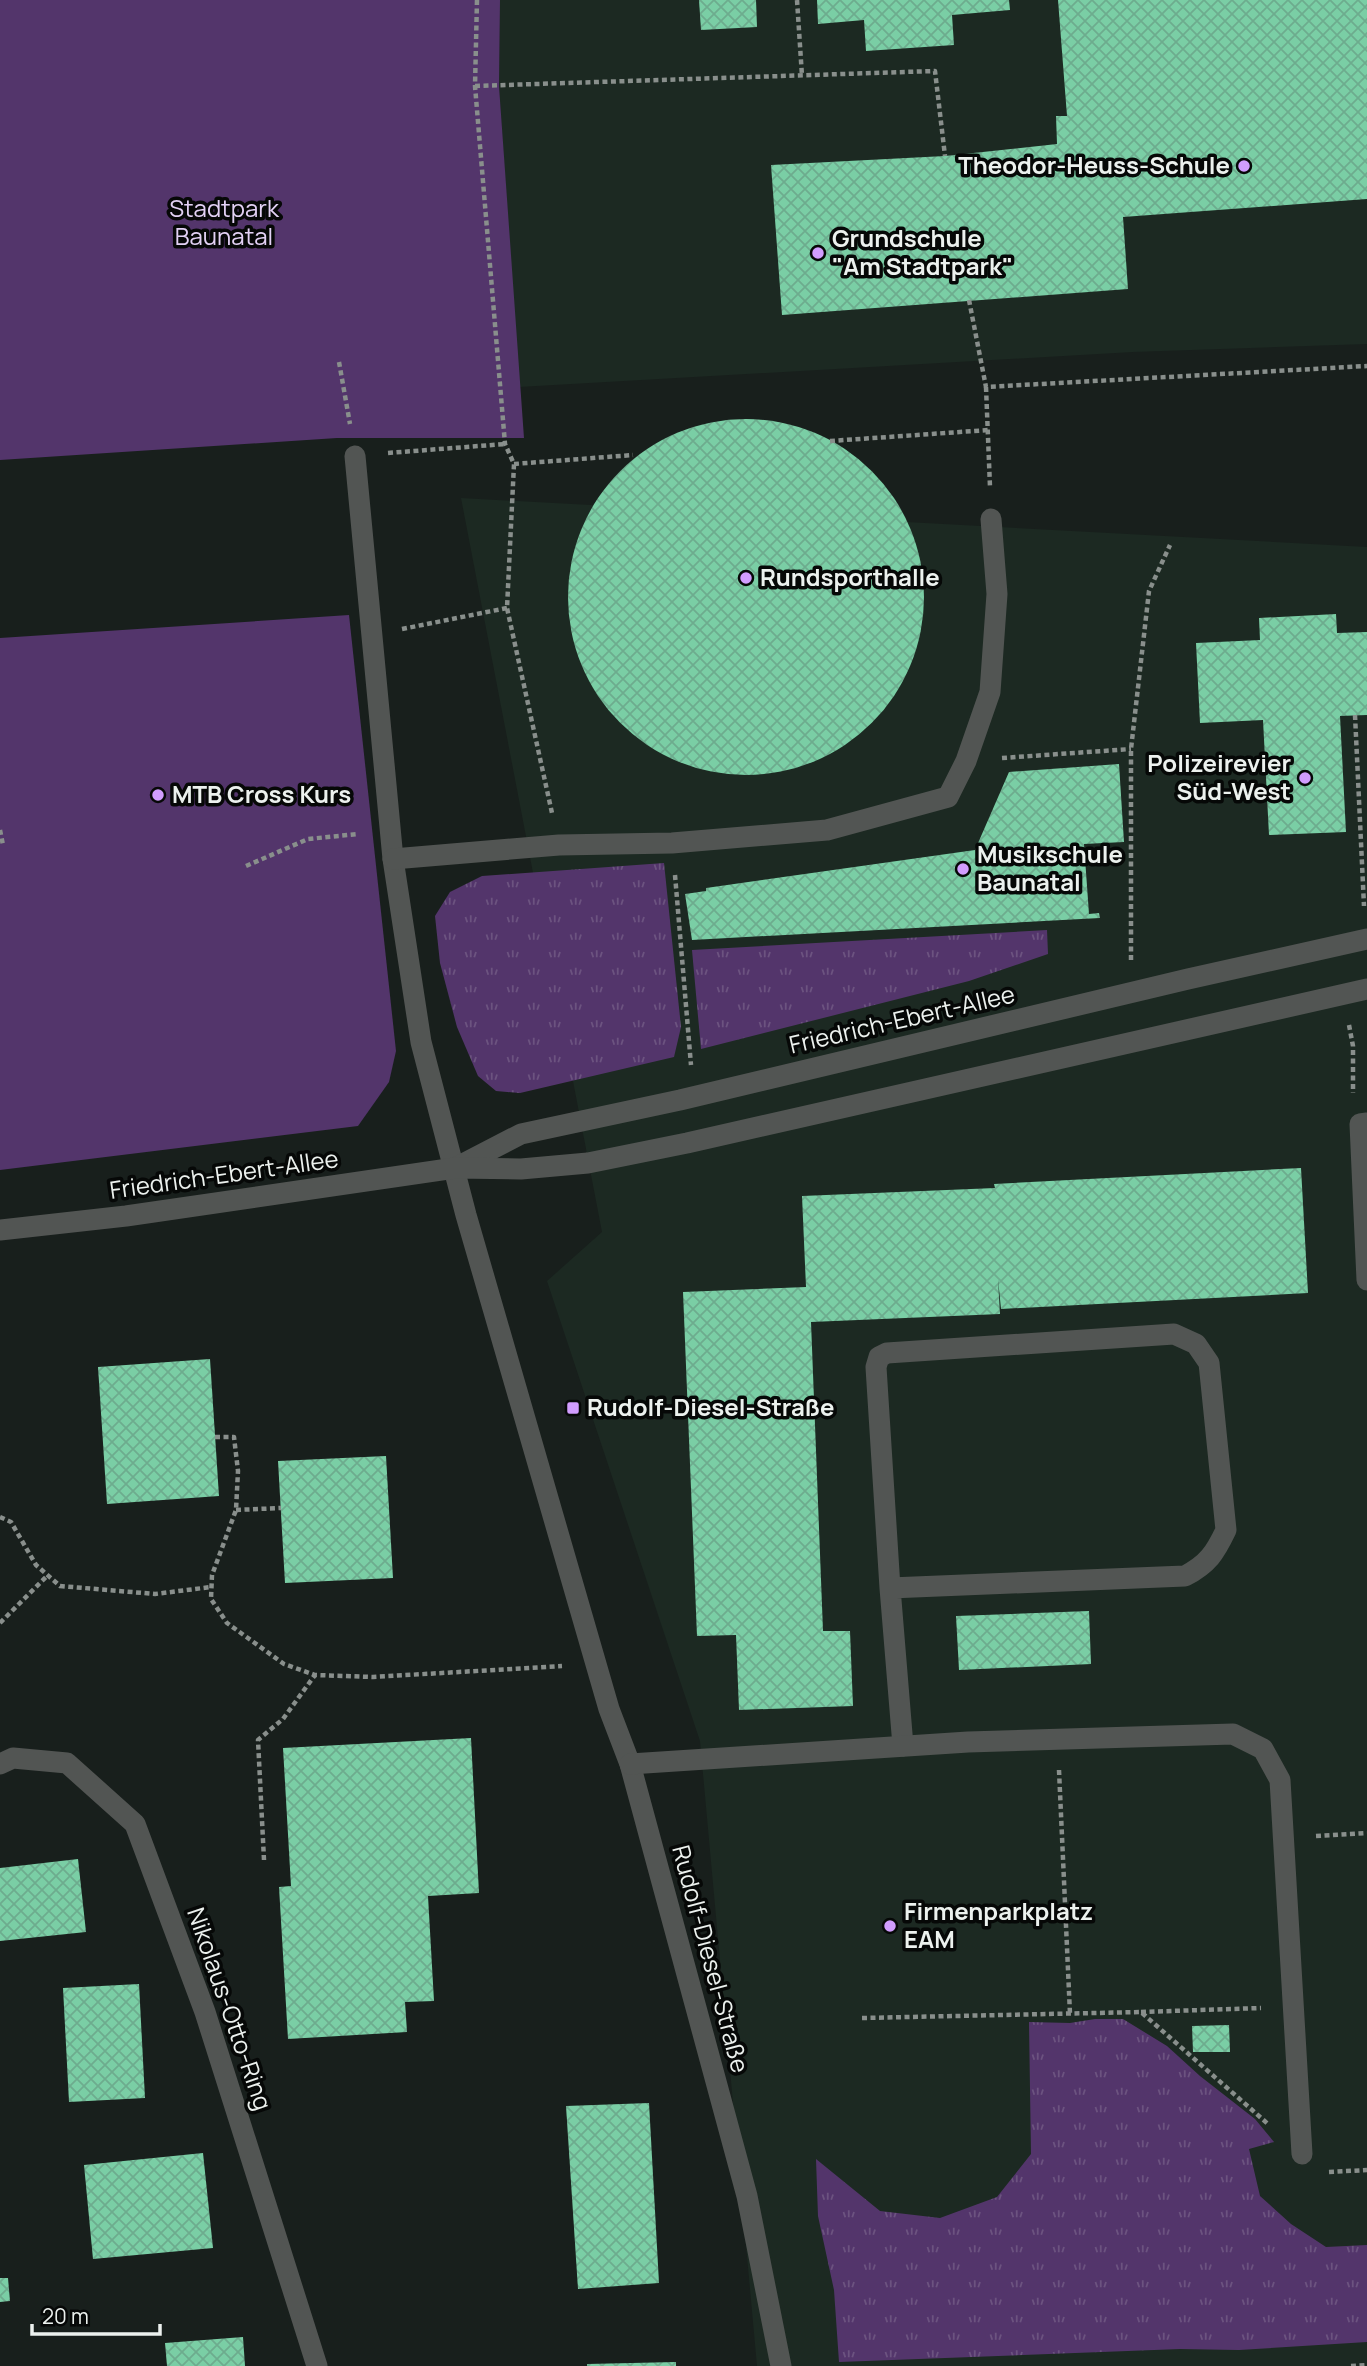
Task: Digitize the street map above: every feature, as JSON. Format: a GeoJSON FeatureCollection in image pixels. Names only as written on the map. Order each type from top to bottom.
{"type":"FeatureCollection","features":[{"type":"Feature","properties":{"kind":"street","name":"Rudolf-Diesel-Straße"},"geometry":{"type":"LineString","coordinates":[[355,456],[393,859],[421,1042],[466,1215],[595,1662],[630,1764],[747,2196],[781,2366]]}},
{"type":"Feature","properties":{"kind":"street"},"geometry":{"type":"LineString","coordinates":[[393,859],[559,845],[672,843],[827,830],[948,797],[966,761],[990,692],[997,594],[991,519]]}},
{"type":"Feature","properties":{"kind":"street","name":"Friedrich-Ebert-Allee"},"geometry":{"type":"LineString","coordinates":[[455,1168],[521,1134],[680,1100],[1367,939]]}},
{"type":"Feature","properties":{"kind":"street","name":"Friedrich-Ebert-Allee"},"geometry":{"type":"LineString","coordinates":[[0,1230],[126,1216],[455,1168],[520,1169],[588,1163],[1367,989]]}},
{"type":"Feature","properties":{"kind":"street"},"geometry":{"type":"LineString","coordinates":[[1363,1124],[1367,1280]]}},
{"type":"Feature","properties":{"kind":"street"},"geometry":{"type":"LineString","coordinates":[[890,1588],[1185,1576],[1203,1566],[1217,1549],[1226,1530],[1209,1363],[1196,1344],[1174,1334],[887,1353],[879,1357],[876,1367],[890,1588],[903,1746]]}},
{"type":"Feature","properties":{"kind":"street"},"geometry":{"type":"LineString","coordinates":[[630,1764],[903,1746],[1233,1734],[1263,1749],[1280,1780],[1302,2154]]}},
{"type":"Feature","properties":{"kind":"street","name":"Nikolaus-Otto-Ring"},"geometry":{"type":"LineString","coordinates":[[0,1765],[13,1758],[67,1763],[135,1824],[205,2012],[317,2366]]}},
{"type":"Feature","properties":{"kind":"path"},"geometry":{"type":"LineString","coordinates":[[477,0],[475,86],[505,444],[514,464],[507,608],[559,845]]}},
{"type":"Feature","properties":{"kind":"path"},"geometry":{"type":"LineString","coordinates":[[797,0],[802,76]]}},
{"type":"Feature","properties":{"kind":"path"},"geometry":{"type":"LineString","coordinates":[[475,86],[935,71],[945,156]]}},
{"type":"Feature","properties":{"kind":"path"},"geometry":{"type":"LineString","coordinates":[[969,300],[986,387],[991,519]]}},
{"type":"Feature","properties":{"kind":"path"},"geometry":{"type":"LineString","coordinates":[[339,362],[355,456],[505,444]]}},
{"type":"Feature","properties":{"kind":"path"},"geometry":{"type":"LineString","coordinates":[[986,387],[1367,366]]}},
{"type":"Feature","properties":{"kind":"path"},"geometry":{"type":"LineString","coordinates":[[831,441],[989,430]]}},
{"type":"Feature","properties":{"kind":"path"},"geometry":{"type":"LineString","coordinates":[[514,464],[633,456]]}},
{"type":"Feature","properties":{"kind":"path"},"geometry":{"type":"LineString","coordinates":[[1131,968],[1130,750],[1149,591],[1170,545]]}},
{"type":"Feature","properties":{"kind":"path"},"geometry":{"type":"LineString","coordinates":[[371,635],[507,608]]}},
{"type":"Feature","properties":{"kind":"path"},"geometry":{"type":"LineString","coordinates":[[1355,715],[1364,912]]}},
{"type":"Feature","properties":{"kind":"path"},"geometry":{"type":"LineString","coordinates":[[966,761],[1130,750]]}},
{"type":"Feature","properties":{"kind":"path"},"geometry":{"type":"LineString","coordinates":[[0,830],[3,845]]}},
{"type":"Feature","properties":{"kind":"path"},"geometry":{"type":"LineString","coordinates":[[246,866],[308,839],[390,832]]}},
{"type":"Feature","properties":{"kind":"path"},"geometry":{"type":"LineString","coordinates":[[672,843],[691,1070]]}},
{"type":"Feature","properties":{"kind":"path"},"geometry":{"type":"LineString","coordinates":[[1348,1024],[1353,1046],[1353,1108],[1363,1124]]}},
{"type":"Feature","properties":{"kind":"path"},"geometry":{"type":"LineString","coordinates":[[215,1437],[234,1437],[238,1471],[236,1510],[212,1575],[211,1599],[227,1623],[284,1664],[315,1675],[373,1677],[539,1669],[595,1662]]}},
{"type":"Feature","properties":{"kind":"path"},"geometry":{"type":"LineString","coordinates":[[236,1510],[281,1508]]}},
{"type":"Feature","properties":{"kind":"path"},"geometry":{"type":"LineString","coordinates":[[0,1517],[11,1521],[36,1565],[60,1586],[155,1594],[211,1587]]}},
{"type":"Feature","properties":{"kind":"path"},"geometry":{"type":"LineString","coordinates":[[0,1623],[48,1575]]}},
{"type":"Feature","properties":{"kind":"path"},"geometry":{"type":"LineString","coordinates":[[264,1860],[258,1740],[283,1719],[315,1675]]}},
{"type":"Feature","properties":{"kind":"path"},"geometry":{"type":"LineString","coordinates":[[1057,1740],[1070,2014]]}},
{"type":"Feature","properties":{"kind":"path"},"geometry":{"type":"LineString","coordinates":[[1283,1838],[1367,1833]]}},
{"type":"Feature","properties":{"kind":"path"},"geometry":{"type":"LineString","coordinates":[[862,2018],[1294,2006]]}},
{"type":"Feature","properties":{"kind":"path"},"geometry":{"type":"LineString","coordinates":[[1141,2012],[1323,2172],[1367,2169]]}},
{"type":"Feature","properties":{"kind":"path"},"geometry":{"type":"LineString","coordinates":[[1351,2366],[1367,2365]]}},
{"type":"Feature","properties":{"kind":"shaded area"},"geometry":{"type":"Polygon","coordinates":[[[500,0],[1367,0],[1367,344],[1133,352],[519,387],[499,86],[500,0]]]}},
{"type":"Feature","properties":{"kind":"shaded area"},"geometry":{"type":"Polygon","coordinates":[[[461,498],[1367,547],[1367,2366],[757,2366],[700,1741],[547,1281],[602,1232],[461,498]]]}},
{"type":"Feature","properties":{"kind":"green space","name":"Stadtpark Baunatal"},"geometry":{"type":"Polygon","coordinates":[[[0,0],[500,0],[499,86],[524,438],[337,438],[0,460],[0,0]]]}},
{"type":"Feature","properties":{"kind":"green space"},"geometry":{"type":"Polygon","coordinates":[[[349,615],[396,1051],[389,1082],[358,1126],[0,1170],[0,638],[349,615]]]}},
{"type":"Feature","properties":{"kind":"green space"},"geometry":{"type":"Polygon","coordinates":[[[664,863],[681,1027],[674,1057],[520,1093],[496,1091],[478,1076],[457,1027],[440,963],[435,916],[450,892],[482,876],[664,863]]]}},
{"type":"Feature","properties":{"kind":"green space"},"geometry":{"type":"Polygon","coordinates":[[[1047,930],[1048,954],[969,981],[701,1049],[692,950],[1047,930]]]}},
{"type":"Feature","properties":{"kind":"green space"},"geometry":{"type":"Polygon","coordinates":[[[1095,2019],[1123,2019],[1167,2046],[1255,2119],[1274,2142],[1249,2149],[1260,2196],[1291,2224],[1326,2247],[1367,2245],[1367,2342],[1239,2350],[1180,2349],[839,2362],[834,2290],[818,2216],[816,2159],[880,2211],[940,2218],[997,2197],[1031,2154],[1029,2022],[1070,2023],[1095,2019]]]}},
{"type":"Feature","properties":{"kind":"building"},"geometry":{"type":"Polygon","coordinates":[[[699,0],[756,0],[757,27],[701,30],[699,0]]]}},
{"type":"Feature","properties":{"kind":"building"},"geometry":{"type":"Polygon","coordinates":[[[817,0],[1009,0],[1010,10],[952,15],[954,45],[866,51],[864,20],[818,24],[817,0]]]}},
{"type":"Feature","properties":{"kind":"building"},"geometry":{"type":"Polygon","coordinates":[[[1058,0],[1367,0],[1367,199],[1123,217],[1128,289],[782,315],[771,165],[945,156],[1057,144],[1056,116],[1067,116],[1058,0]]]}},
{"type":"Feature","properties":{"kind":"building","name":"Rundsporthalle"},"geometry":{"type":"Polygon","coordinates":[[[729,419],[763,419],[798,426],[830,440],[859,459],[884,484],[903,513],[917,545],[924,580],[921,632],[911,665],[884,710],[859,735],[830,754],[798,768],[763,775],[729,775],[694,768],[662,754],[633,735],[608,710],[589,681],[575,649],[568,614],[568,580],[575,545],[589,513],[608,484],[633,459],[662,440],[694,426],[729,419]]]}},
{"type":"Feature","properties":{"kind":"building","name":"Polizeirevier Süd-West"},"geometry":{"type":"Polygon","coordinates":[[[1336,614],[1337,633],[1367,632],[1367,715],[1340,716],[1346,832],[1269,835],[1263,720],[1200,723],[1196,643],[1260,640],[1259,618],[1336,614]]]}},
{"type":"Feature","properties":{"kind":"building","name":"Musikschule Baunatal"},"geometry":{"type":"Polygon","coordinates":[[[1119,764],[1124,842],[1084,844],[1089,914],[1099,913],[1100,918],[692,940],[685,894],[706,891],[706,888],[975,850],[1009,772],[1119,764]]]}},
{"type":"Feature","properties":{"kind":"building"},"geometry":{"type":"Polygon","coordinates":[[[1301,1168],[1308,1293],[1001,1309],[998,1279],[1000,1314],[811,1322],[823,1631],[850,1631],[853,1706],[739,1710],[736,1635],[697,1636],[683,1292],[806,1287],[802,1196],[995,1188],[994,1184],[1301,1168]]]}},
{"type":"Feature","properties":{"kind":"building"},"geometry":{"type":"Polygon","coordinates":[[[210,1359],[219,1496],[107,1504],[98,1367],[210,1359]]]}},
{"type":"Feature","properties":{"kind":"building"},"geometry":{"type":"Polygon","coordinates":[[[386,1456],[393,1578],[285,1583],[278,1461],[386,1456]]]}},
{"type":"Feature","properties":{"kind":"building"},"geometry":{"type":"Polygon","coordinates":[[[1089,1611],[1091,1664],[959,1670],[956,1616],[1089,1611]]]}},
{"type":"Feature","properties":{"kind":"building"},"geometry":{"type":"Polygon","coordinates":[[[471,1738],[479,1893],[428,1896],[434,2001],[405,2002],[407,2032],[288,2039],[279,1887],[291,1886],[283,1748],[471,1738]]]}},
{"type":"Feature","properties":{"kind":"building"},"geometry":{"type":"Polygon","coordinates":[[[78,1859],[86,1932],[0,1941],[0,1868],[78,1859]]]}},
{"type":"Feature","properties":{"kind":"building"},"geometry":{"type":"Polygon","coordinates":[[[139,1984],[145,2098],[69,2102],[63,1988],[139,1984]]]}},
{"type":"Feature","properties":{"kind":"building"},"geometry":{"type":"Polygon","coordinates":[[[1229,2025],[1230,2052],[1193,2052],[1192,2026],[1229,2025]]]}},
{"type":"Feature","properties":{"kind":"building"},"geometry":{"type":"Polygon","coordinates":[[[649,2103],[659,2283],[578,2289],[566,2106],[649,2103]]]}},
{"type":"Feature","properties":{"kind":"building"},"geometry":{"type":"Polygon","coordinates":[[[203,2153],[213,2248],[93,2259],[84,2165],[203,2153]]]}},
{"type":"Feature","properties":{"kind":"building"},"geometry":{"type":"Polygon","coordinates":[[[0,2278],[8,2278],[10,2301],[0,2302],[0,2278]]]}},
{"type":"Feature","properties":{"kind":"building"},"geometry":{"type":"Polygon","coordinates":[[[243,2337],[245,2366],[167,2366],[165,2343],[243,2337]]]}},
{"type":"Feature","properties":{"kind":"building"},"geometry":{"type":"Polygon","coordinates":[[[676,2362],[676,2366],[587,2366],[587,2364],[676,2362]]]}},
{"type":"Feature","properties":{"kind":"place","name":"Theodor-Heuss-Schule"},"geometry":{"type":"Point","coordinates":[1244,166]}},
{"type":"Feature","properties":{"kind":"place","name":"Grundschule \"Am Stadtpark\""},"geometry":{"type":"Point","coordinates":[818,253]}},
{"type":"Feature","properties":{"kind":"place","name":"Rundsporthalle"},"geometry":{"type":"Point","coordinates":[746,578]}},
{"type":"Feature","properties":{"kind":"place","name":"Polizeirevier Süd-West"},"geometry":{"type":"Point","coordinates":[1305,778]}},
{"type":"Feature","properties":{"kind":"place","name":"MTB Cross Kurs"},"geometry":{"type":"Point","coordinates":[158,795]}},
{"type":"Feature","properties":{"kind":"place","name":"Musikschule Baunatal"},"geometry":{"type":"Point","coordinates":[963,869]}},
{"type":"Feature","properties":{"kind":"place","name":"Rudolf-Diesel-Straße"},"geometry":{"type":"Point","coordinates":[573,1408]}},
{"type":"Feature","properties":{"kind":"place","name":"Firmenparkplatz EAM"},"geometry":{"type":"Point","coordinates":[890,1926]}}]}
